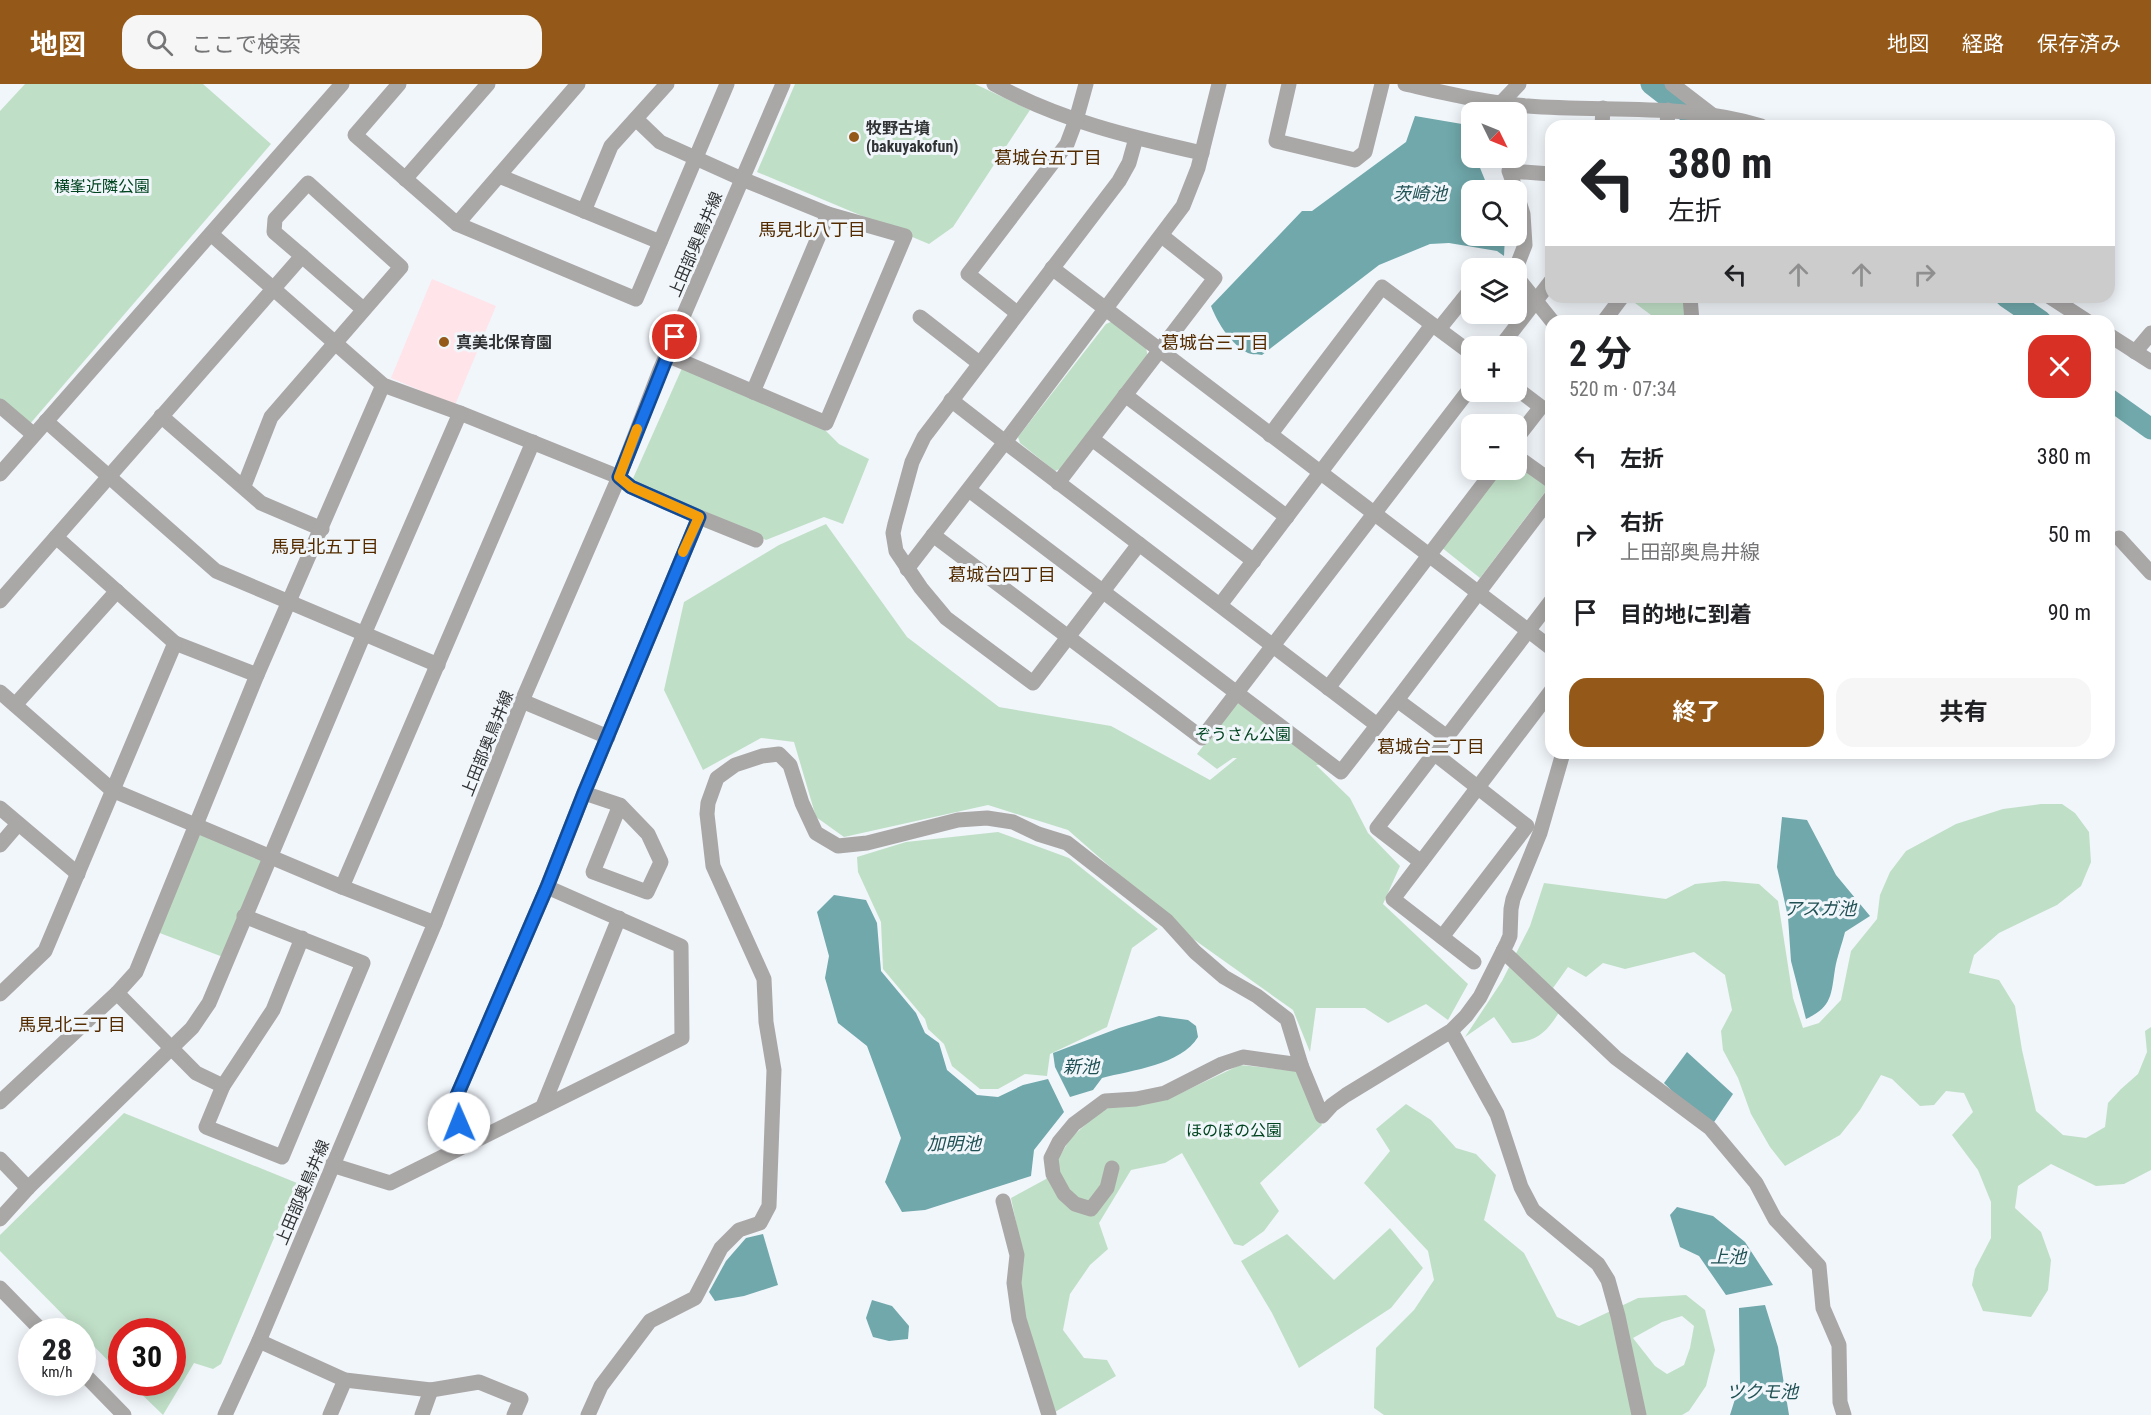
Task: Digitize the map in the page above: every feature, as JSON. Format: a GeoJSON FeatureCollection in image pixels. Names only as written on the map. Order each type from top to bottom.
{"type":"FeatureCollection","features":[{"type":"Feature","properties":{"kind":"street"},"geometry":{"type":"LineString","coordinates":[[0,474],[342,84]]}},
{"type":"Feature","properties":{"kind":"street"},"geometry":{"type":"LineString","coordinates":[[399,84],[354,135],[457,224],[636,299],[727,84]]}},
{"type":"Feature","properties":{"kind":"street"},"geometry":{"type":"LineString","coordinates":[[405,179],[488,84]]}},
{"type":"Feature","properties":{"kind":"street"},"geometry":{"type":"LineString","coordinates":[[457,224],[578,84]]}},
{"type":"Feature","properties":{"kind":"street"},"geometry":{"type":"LineString","coordinates":[[584,211],[611,146],[667,84]]}},
{"type":"Feature","properties":{"kind":"street","name":"上田部奥鳥井線"},"geometry":{"type":"LineString","coordinates":[[225,1415],[259,1341],[435,923],[522,701],[619,477],[667,355],[783,84]]}},
{"type":"Feature","properties":{"kind":"street"},"geometry":{"type":"LineString","coordinates":[[994,84],[1035,104],[1076,120],[1136,138],[1202,153]]}},
{"type":"Feature","properties":{"kind":"street"},"geometry":{"type":"LineString","coordinates":[[1017,313],[968,274],[1067,144],[1086,84]]}},
{"type":"Feature","properties":{"kind":"street"},"geometry":{"type":"LineString","coordinates":[[1289,84],[1276,141],[1355,160],[1365,152],[1382,84]]}},
{"type":"Feature","properties":{"kind":"street"},"geometry":{"type":"LineString","coordinates":[[1406,84],[1494,102]]}},
{"type":"Feature","properties":{"kind":"street"},"geometry":{"type":"LineString","coordinates":[[1502,102],[1519,84]]}},
{"type":"Feature","properties":{"kind":"street"},"geometry":{"type":"LineString","coordinates":[[1672,84],[1711,114]]}},
{"type":"Feature","properties":{"kind":"street"},"geometry":{"type":"LineString","coordinates":[[907,569],[1183,206],[1190,193],[1202,153],[1214,85]]}},
{"type":"Feature","properties":{"kind":"street"},"geometry":{"type":"LineString","coordinates":[[1527,105],[1668,110],[1711,114],[1736,120]]}},
{"type":"Feature","properties":{"kind":"street"},"geometry":{"type":"LineString","coordinates":[[1602,120],[1603,108]]}},
{"type":"Feature","properties":{"kind":"street"},"geometry":{"type":"LineString","coordinates":[[1667,120],[1668,110]]}},
{"type":"Feature","properties":{"kind":"street"},"geometry":{"type":"LineString","coordinates":[[636,119],[660,142],[742,179],[828,214],[905,236],[826,423],[667,355]]}},
{"type":"Feature","properties":{"kind":"street"},"geometry":{"type":"LineString","coordinates":[[1136,138],[1124,172],[951,400],[918,449],[895,524],[894,543],[907,569],[946,618],[1033,683],[1139,544]]}},
{"type":"Feature","properties":{"kind":"street"},"geometry":{"type":"LineString","coordinates":[[1512,180],[1509,171],[1545,174]]}},
{"type":"Feature","properties":{"kind":"street"},"geometry":{"type":"LineString","coordinates":[[499,176],[660,242]]}},
{"type":"Feature","properties":{"kind":"street"},"geometry":{"type":"LineString","coordinates":[[244,486],[271,417],[401,267],[308,183],[275,219],[274,232],[363,309]]}},
{"type":"Feature","properties":{"kind":"street"},"geometry":{"type":"LineString","coordinates":[[753,392],[828,214]]}},
{"type":"Feature","properties":{"kind":"street"},"geometry":{"type":"LineString","coordinates":[[211,234],[383,385],[460,413],[619,477],[631,487],[756,540]]}},
{"type":"Feature","properties":{"kind":"street"},"geometry":{"type":"LineString","coordinates":[[1058,483],[1215,278],[1162,236]]}},
{"type":"Feature","properties":{"kind":"street"},"geometry":{"type":"LineString","coordinates":[[0,601],[303,256]]}},
{"type":"Feature","properties":{"kind":"street"},"geometry":{"type":"LineString","coordinates":[[1052,268],[1545,643]]}},
{"type":"Feature","properties":{"kind":"street"},"geometry":{"type":"LineString","coordinates":[[1270,435],[1382,287],[1461,346]]}},
{"type":"Feature","properties":{"kind":"street"},"geometry":{"type":"LineString","coordinates":[[1527,289],[1548,315]]}},
{"type":"Feature","properties":{"kind":"street"},"geometry":{"type":"LineString","coordinates":[[1510,336],[1545,289]]}},
{"type":"Feature","properties":{"kind":"street"},"geometry":{"type":"LineString","coordinates":[[1220,605],[1435,327],[1461,300]]}},
{"type":"Feature","properties":{"kind":"street"},"geometry":{"type":"LineString","coordinates":[[2059,303],[2078,315]]}},
{"type":"Feature","properties":{"kind":"street"},"geometry":{"type":"LineString","coordinates":[[920,317],[979,363]]}},
{"type":"Feature","properties":{"kind":"street"},"geometry":{"type":"LineString","coordinates":[[2135,352],[2151,333]]}},
{"type":"Feature","properties":{"kind":"street"},"geometry":{"type":"LineString","coordinates":[[2115,339],[2151,362]]}},
{"type":"Feature","properties":{"kind":"street"},"geometry":{"type":"LineString","coordinates":[[0,1102],[117,993],[136,972],[257,675],[383,385]]}},
{"type":"Feature","properties":{"kind":"street"},"geometry":{"type":"LineString","coordinates":[[1125,395],[1287,518]]}},
{"type":"Feature","properties":{"kind":"street"},"geometry":{"type":"LineString","coordinates":[[1527,396],[1541,407],[1527,425]]}},
{"type":"Feature","properties":{"kind":"street"},"geometry":{"type":"LineString","coordinates":[[951,400],[1377,725]]}},
{"type":"Feature","properties":{"kind":"street"},"geometry":{"type":"LineString","coordinates":[[933,535],[1202,738],[1461,400]]}},
{"type":"Feature","properties":{"kind":"street"},"geometry":{"type":"LineString","coordinates":[[0,406],[34,435]]}},
{"type":"Feature","properties":{"kind":"street"},"geometry":{"type":"LineString","coordinates":[[0,1219],[28,1188],[192,1028],[209,1003],[244,916],[460,413]]}},
{"type":"Feature","properties":{"kind":"street"},"geometry":{"type":"LineString","coordinates":[[161,416],[261,502],[322,529]]}},
{"type":"Feature","properties":{"kind":"street"},"geometry":{"type":"LineString","coordinates":[[46,421],[216,572],[438,665]]}},
{"type":"Feature","properties":{"kind":"street"},"geometry":{"type":"LineString","coordinates":[[1092,439],[1254,561]]}},
{"type":"Feature","properties":{"kind":"street"},"geometry":{"type":"LineString","coordinates":[[342,887],[533,442]]}},
{"type":"Feature","properties":{"kind":"street"},"geometry":{"type":"LineString","coordinates":[[1527,464],[1545,478]]}},
{"type":"Feature","properties":{"kind":"street"},"geometry":{"type":"LineString","coordinates":[[1328,688],[1486,480]]}},
{"type":"Feature","properties":{"kind":"street"},"geometry":{"type":"LineString","coordinates":[[969,490],[1341,772],[1545,505]]}},
{"type":"Feature","properties":{"kind":"street"},"geometry":{"type":"LineString","coordinates":[[462,1145],[455,1100],[547,887],[699,517]]}},
{"type":"Feature","properties":{"kind":"street"},"geometry":{"type":"LineString","coordinates":[[56,537],[175,643],[257,675]]}},
{"type":"Feature","properties":{"kind":"street"},"geometry":{"type":"LineString","coordinates":[[2119,538],[2151,573]]}},
{"type":"Feature","properties":{"kind":"street"},"geometry":{"type":"LineString","coordinates":[[15,705],[117,591]]}},
{"type":"Feature","properties":{"kind":"street"},"geometry":{"type":"LineString","coordinates":[[1421,862],[1377,828],[1545,609]]}},
{"type":"Feature","properties":{"kind":"street"},"geometry":{"type":"LineString","coordinates":[[0,994],[45,951],[175,643]]}},
{"type":"Feature","properties":{"kind":"street"},"geometry":{"type":"LineString","coordinates":[[0,692],[112,790],[342,887],[435,923]]}},
{"type":"Feature","properties":{"kind":"street"},"geometry":{"type":"LineString","coordinates":[[1474,962],[1393,899],[1545,699]]}},
{"type":"Feature","properties":{"kind":"street"},"geometry":{"type":"LineString","coordinates":[[1397,700],[1447,737]]}},
{"type":"Feature","properties":{"kind":"street"},"geometry":{"type":"LineString","coordinates":[[522,701],[608,737]]}},
{"type":"Feature","properties":{"kind":"street"},"geometry":{"type":"LineString","coordinates":[[588,1415],[601,1386],[650,1321],[695,1298],[721,1248],[739,1230],[760,1223],[769,1206],[774,1070],[766,1022],[764,979],[713,866],[706,814],[717,778],[735,765],[762,756],[779,754],[790,765],[802,802],[816,833],[838,846],[867,843],[958,820],[987,818],[1013,822],[1038,834],[1067,843],[1167,921],[1195,952],[1224,977],[1257,996],[1287,1019],[1301,1065],[1322,1116],[1346,1095],[1451,1031],[1480,997],[1510,936],[1510,909],[1540,833],[1561,759]]}},
{"type":"Feature","properties":{"kind":"street"},"geometry":{"type":"LineString","coordinates":[[1435,754],[1527,826],[1442,937]]}},
{"type":"Feature","properties":{"kind":"street"},"geometry":{"type":"LineString","coordinates":[[584,793],[620,805],[648,834],[661,862],[647,892],[593,872],[620,805]]}},
{"type":"Feature","properties":{"kind":"street"},"geometry":{"type":"LineString","coordinates":[[0,808],[78,874]]}},
{"type":"Feature","properties":{"kind":"street"},"geometry":{"type":"LineString","coordinates":[[0,845],[18,824]]}},
{"type":"Feature","properties":{"kind":"street"},"geometry":{"type":"LineString","coordinates":[[332,1165],[390,1183],[462,1145],[682,1038],[681,946],[547,887]]}},
{"type":"Feature","properties":{"kind":"street"},"geometry":{"type":"LineString","coordinates":[[244,916],[302,938],[363,963],[282,1157],[206,1127],[223,1086],[273,1010],[302,938]]}},
{"type":"Feature","properties":{"kind":"street"},"geometry":{"type":"LineString","coordinates":[[543,1106],[618,918]]}},
{"type":"Feature","properties":{"kind":"street"},"geometry":{"type":"LineString","coordinates":[[1503,951],[1616,1058],[1710,1128],[1756,1183],[1775,1219],[1819,1266],[1823,1308],[1839,1346],[1840,1402],[1844,1415]]}},
{"type":"Feature","properties":{"kind":"street"},"geometry":{"type":"LineString","coordinates":[[117,993],[196,1073],[223,1086]]}},
{"type":"Feature","properties":{"kind":"street"},"geometry":{"type":"LineString","coordinates":[[1451,1031],[1497,1114],[1521,1187],[1533,1210],[1598,1264],[1608,1280],[1639,1415]]}},
{"type":"Feature","properties":{"kind":"street"},"geometry":{"type":"LineString","coordinates":[[1112,1168],[1107,1188],[1091,1209],[1075,1204],[1069,1199],[1053,1174],[1052,1158],[1059,1142],[1074,1124],[1105,1101],[1136,1099],[1166,1093],[1222,1064],[1243,1058],[1301,1065]]}},
{"type":"Feature","properties":{"kind":"street"},"geometry":{"type":"LineString","coordinates":[[0,1159],[28,1188]]}},
{"type":"Feature","properties":{"kind":"street"},"geometry":{"type":"LineString","coordinates":[[1003,1201],[1017,1255],[1014,1284],[1019,1319],[1048,1415]]}},
{"type":"Feature","properties":{"kind":"street"},"geometry":{"type":"LineString","coordinates":[[0,1288],[29,1318]]}},
{"type":"Feature","properties":{"kind":"street"},"geometry":{"type":"LineString","coordinates":[[259,1341],[345,1380],[431,1390],[479,1382],[521,1399],[514,1415]]}},
{"type":"Feature","properties":{"kind":"street"},"geometry":{"type":"LineString","coordinates":[[330,1415],[345,1380]]}},
{"type":"Feature","properties":{"kind":"street"},"geometry":{"type":"LineString","coordinates":[[96,1386],[124,1415]]}},
{"type":"Feature","properties":{"kind":"street"},"geometry":{"type":"LineString","coordinates":[[422,1415],[431,1390]]}},
{"type":"Feature","properties":{"kind":"shaded area","name":"真美北保育園"},"geometry":{"type":"Polygon","coordinates":[[[432,279],[496,306],[455,405],[391,378],[432,279]]]}},
{"type":"Feature","properties":{"kind":"green space","name":"横峯近隣公園"},"geometry":{"type":"Polygon","coordinates":[[[25,84],[203,84],[271,144],[29,425],[0,400],[0,111],[25,84]]]}},
{"type":"Feature","properties":{"kind":"green space"},"geometry":{"type":"Polygon","coordinates":[[[795,84],[975,84],[1030,110],[953,227],[929,244],[757,172],[795,84]]]}},
{"type":"Feature","properties":{"kind":"green space"},"geometry":{"type":"Polygon","coordinates":[[[1635,303],[1686,303],[1686,315],[1651,315],[1635,303]]]}},
{"type":"Feature","properties":{"kind":"green space"},"geometry":{"type":"Polygon","coordinates":[[[1113,321],[1146,348],[1148,357],[1060,469],[1055,471],[1020,443],[1018,437],[1106,324],[1113,321]]]}},
{"type":"Feature","properties":{"kind":"green space"},"geometry":{"type":"Polygon","coordinates":[[[683,366],[825,430],[839,444],[869,459],[843,524],[824,517],[766,540],[631,483],[683,366]]]}},
{"type":"Feature","properties":{"kind":"green space"},"geometry":{"type":"Polygon","coordinates":[[[1527,472],[1545,484],[1545,492],[1480,578],[1441,547],[1495,480],[1527,480],[1527,472]]]}},
{"type":"Feature","properties":{"kind":"green space","name":"ぞうさん公園"},"geometry":{"type":"Polygon","coordinates":[[[826,524],[907,637],[999,707],[1111,726],[1210,780],[1237,758],[1233,758],[1217,769],[1197,754],[1238,701],[1323,765],[1316,765],[1350,798],[1368,833],[1400,866],[1383,904],[1468,984],[1448,1020],[1426,1004],[1388,1023],[1365,1008],[1316,1008],[1310,1052],[1293,1010],[1189,936],[1068,830],[988,805],[844,837],[816,817],[794,742],[761,738],[703,770],[664,690],[684,602],[779,545],[826,524]]]}},
{"type":"Feature","properties":{"kind":"green space"},"geometry":{"type":"Polygon","coordinates":[[[2062,804],[2075,813],[2089,832],[2091,862],[2081,886],[2057,905],[1999,933],[1974,955],[1969,973],[1999,980],[2015,1006],[2036,1111],[2063,1135],[2086,1138],[2105,1127],[2108,1103],[2138,1074],[2147,1052],[2145,1031],[2151,1027],[2151,1170],[2124,1184],[2096,1186],[2051,1164],[2018,1186],[2015,1208],[2041,1232],[2051,1260],[2048,1290],[2031,1317],[1983,1311],[1972,1285],[1975,1269],[1991,1238],[1991,1202],[1978,1170],[1952,1135],[1973,1112],[1964,1093],[1946,1091],[1934,1105],[1920,1106],[1892,1079],[1881,1075],[1860,1110],[1840,1135],[1785,1166],[1770,1147],[1751,1114],[1738,1078],[1723,1050],[1721,1031],[1732,1010],[1725,975],[1694,952],[1625,969],[1603,963],[1586,977],[1568,967],[1553,988],[1564,1005],[1543,1032],[1531,1040],[1512,1043],[1494,1017],[1465,1037],[1502,981],[1530,926],[1544,883],[1666,899],[1695,884],[1724,881],[1759,884],[1778,901],[1793,998],[1803,1028],[1819,1023],[1841,1000],[1851,951],[1877,919],[1880,895],[1890,872],[1906,851],[1956,824],[2003,809],[2062,804]]]}},
{"type":"Feature","properties":{"kind":"green space"},"geometry":{"type":"Polygon","coordinates":[[[998,832],[1069,858],[1158,929],[1132,948],[1107,1027],[1050,1054],[1047,1076],[1025,1074],[998,1089],[980,1089],[952,1066],[944,1044],[928,1029],[925,1019],[883,969],[881,922],[858,872],[857,857],[906,842],[998,832]]]}},
{"type":"Feature","properties":{"kind":"green space"},"geometry":{"type":"Polygon","coordinates":[[[199,833],[263,861],[223,957],[157,932],[199,833]]]}},
{"type":"Feature","properties":{"kind":"green space","name":"ほのぼの公園"},"geometry":{"type":"Polygon","coordinates":[[[1240,1065],[1297,1071],[1322,1125],[1260,1183],[1279,1211],[1264,1231],[1243,1246],[1234,1244],[1182,1153],[1165,1163],[1131,1170],[1099,1223],[1108,1249],[1090,1265],[1070,1294],[1063,1330],[1084,1358],[1107,1360],[1116,1376],[1055,1412],[1031,1348],[1020,1282],[1019,1237],[1011,1198],[1046,1179],[1070,1139],[1104,1107],[1166,1100],[1240,1065]]]}},
{"type":"Feature","properties":{"kind":"green space"},"geometry":{"type":"Polygon","coordinates":[[[1406,1104],[1431,1120],[1456,1148],[1476,1154],[1496,1175],[1484,1220],[1524,1253],[1557,1317],[1579,1326],[1638,1298],[1686,1295],[1705,1310],[1715,1350],[1706,1386],[1689,1411],[1682,1415],[1384,1415],[1374,1408],[1376,1348],[1414,1310],[1434,1280],[1428,1251],[1364,1183],[1390,1151],[1376,1129],[1406,1104]],[[1682,1316],[1662,1322],[1633,1338],[1655,1366],[1667,1374],[1684,1365],[1694,1326],[1682,1316]]]}},
{"type":"Feature","properties":{"kind":"green space"},"geometry":{"type":"Polygon","coordinates":[[[124,1113],[297,1183],[221,1364],[213,1369],[194,1363],[186,1376],[186,1318],[108,1318],[108,1361],[96,1348],[96,1318],[66,1318],[0,1251],[0,1235],[124,1113]]]}},
{"type":"Feature","properties":{"kind":"green space"},"geometry":{"type":"Polygon","coordinates":[[[1390,1228],[1423,1268],[1391,1308],[1299,1368],[1272,1313],[1241,1261],[1287,1234],[1334,1280],[1390,1228]]]}},
{"type":"Feature","properties":{"kind":"green space"},"geometry":{"type":"Polygon","coordinates":[[[143,1396],[174,1396],[163,1415],[143,1396]]]}},
{"type":"Feature","properties":{"kind":"water","name":"茨崎池"},"geometry":{"type":"Polygon","coordinates":[[[1415,116],[1461,124],[1461,168],[1480,168],[1485,180],[1461,180],[1461,245],[1430,244],[1379,265],[1262,355],[1250,354],[1242,349],[1226,333],[1211,306],[1302,211],[1312,211],[1406,142],[1415,116]]]}},
{"type":"Feature","properties":{"kind":"water","name":"茨崎池"},"geometry":{"type":"Polygon","coordinates":[[[1467,246],[1504,246],[1504,256],[1497,251],[1467,246]]]}},
{"type":"Feature","properties":{"kind":"water","name":"アスガ池"},"geometry":{"type":"Polygon","coordinates":[[[1782,817],[1807,820],[1836,875],[1870,916],[1845,932],[1829,999],[1821,1010],[1806,1019],[1791,961],[1788,917],[1777,867],[1782,817]]]}},
{"type":"Feature","properties":{"kind":"water","name":"加明池"},"geometry":{"type":"Polygon","coordinates":[[[834,895],[866,900],[877,923],[881,971],[916,1013],[925,1033],[939,1043],[947,1070],[977,1095],[998,1097],[1023,1085],[1048,1079],[1064,1112],[1034,1150],[1031,1176],[925,1210],[902,1212],[885,1182],[901,1138],[867,1046],[838,1023],[825,978],[829,956],[817,912],[834,895]]]}},
{"type":"Feature","properties":{"kind":"water","name":"新池"},"geometry":{"type":"Polygon","coordinates":[[[1159,1016],[1188,1020],[1196,1026],[1198,1037],[1180,1054],[1168,1060],[1102,1078],[1093,1090],[1070,1097],[1055,1067],[1053,1053],[1119,1028],[1159,1016]]]}},
{"type":"Feature","properties":{"kind":"water"},"geometry":{"type":"Polygon","coordinates":[[[1687,1052],[1733,1094],[1710,1128],[1664,1083],[1687,1052]]]}},
{"type":"Feature","properties":{"kind":"water","name":"上池"},"geometry":{"type":"Polygon","coordinates":[[[1677,1207],[1713,1216],[1745,1242],[1773,1285],[1726,1295],[1699,1256],[1680,1247],[1670,1215],[1677,1207]]]}},
{"type":"Feature","properties":{"kind":"water"},"geometry":{"type":"Polygon","coordinates":[[[763,1234],[778,1285],[744,1296],[715,1301],[709,1292],[726,1261],[746,1238],[763,1234]]]}},
{"type":"Feature","properties":{"kind":"water"},"geometry":{"type":"Polygon","coordinates":[[[872,1300],[892,1306],[909,1326],[908,1339],[889,1341],[873,1337],[866,1318],[872,1300]]]}},
{"type":"Feature","properties":{"kind":"water","name":"ツクモ池"},"geometry":{"type":"Polygon","coordinates":[[[1765,1305],[1778,1347],[1789,1415],[1730,1415],[1740,1383],[1739,1308],[1765,1305]]]}},
{"type":"Feature","properties":{"kind":"waterway"},"geometry":{"type":"LineString","coordinates":[[1651,84],[1697,120]]}},
{"type":"Feature","properties":{"kind":"waterway"},"geometry":{"type":"LineString","coordinates":[[2015,303],[2032,315]]}},
{"type":"Feature","properties":{"kind":"waterway"},"geometry":{"type":"LineString","coordinates":[[2115,403],[2151,429]]}},
{"type":"Feature","properties":{"kind":"slow traffic"},"geometry":{"type":"LineString","coordinates":[[637,429],[619,477],[631,487],[699,517],[683,552]]}},
{"type":"Feature","properties":{"kind":"place","name":"牧野古墳 (bakuyakofun)"},"geometry":{"type":"Point","coordinates":[854,137]}},
{"type":"Feature","properties":{"kind":"place","name":"真美北保育園"},"geometry":{"type":"Point","coordinates":[444,342]}},
{"type":"Feature","properties":{"kind":"district","name":"葛城台五丁目"},"geometry":{"type":"Point","coordinates":[1048,158]}},
{"type":"Feature","properties":{"kind":"district","name":"馬見北八丁目"},"geometry":{"type":"Point","coordinates":[812,230]}},
{"type":"Feature","properties":{"kind":"district","name":"葛城台三丁目"},"geometry":{"type":"Point","coordinates":[1215,343]}},
{"type":"Feature","properties":{"kind":"district","name":"馬見北五丁目"},"geometry":{"type":"Point","coordinates":[325,547]}},
{"type":"Feature","properties":{"kind":"district","name":"葛城台四丁目"},"geometry":{"type":"Point","coordinates":[1002,575]}},
{"type":"Feature","properties":{"kind":"district","name":"葛城台二丁目"},"geometry":{"type":"Point","coordinates":[1431,747]}},
{"type":"Feature","properties":{"kind":"district","name":"馬見北三丁目"},"geometry":{"type":"Point","coordinates":[72,1025]}},
{"type":"Feature","properties":{"kind":"route"},"geometry":{"type":"LineString","coordinates":[[459,1123],[455,1100],[547,887],[699,517],[631,487],[619,477],[675,337]]}}]}
